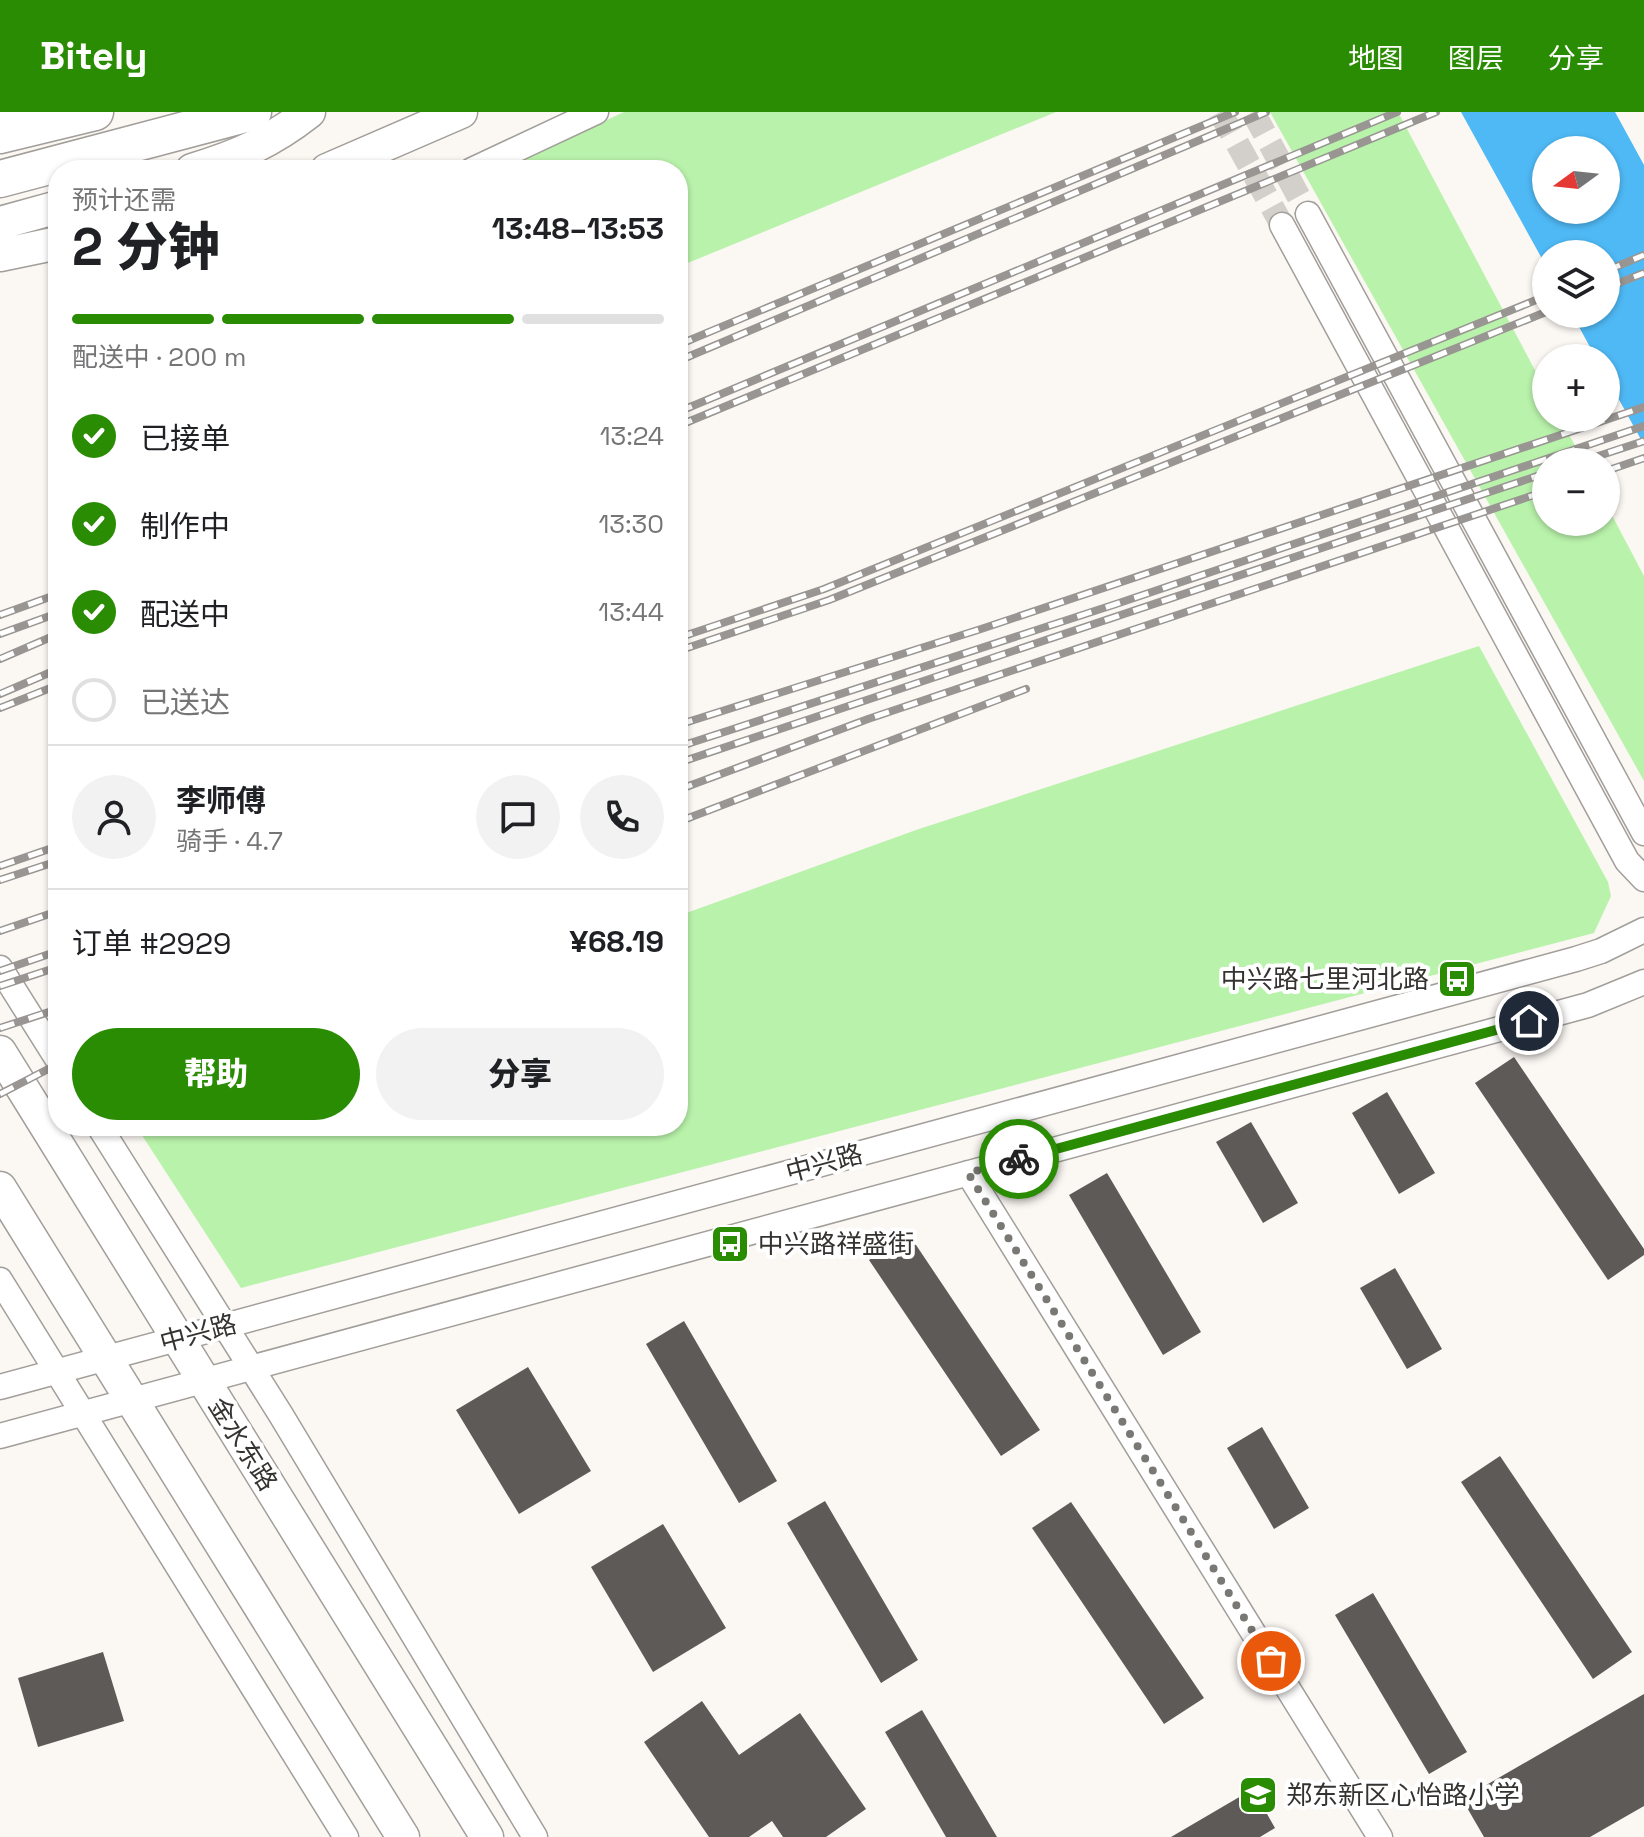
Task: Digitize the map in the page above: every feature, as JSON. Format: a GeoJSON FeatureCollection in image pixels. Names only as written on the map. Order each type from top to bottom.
{"type":"FeatureCollection","features":[{"type":"Feature","properties":{"kind":"highway"},"geometry":{"type":"LineString","coordinates":[[78,160],[253,112]]}},
{"type":"Feature","properties":{"kind":"highway"},"geometry":{"type":"LineString","coordinates":[[0,135],[91,113]]}},
{"type":"Feature","properties":{"kind":"highway"},"geometry":{"type":"LineString","coordinates":[[0,179],[48,167]]}},
{"type":"Feature","properties":{"kind":"main road"},"geometry":{"type":"LineString","coordinates":[[226,160],[277,137],[309,112]]}},
{"type":"Feature","properties":{"kind":"main road"},"geometry":{"type":"LineString","coordinates":[[350,160],[461,112]]}},
{"type":"Feature","properties":{"kind":"main road"},"geometry":{"type":"LineString","coordinates":[[0,223],[48,210]]}},
{"type":"Feature","properties":{"kind":"main road"},"geometry":{"type":"LineString","coordinates":[[0,255],[48,245]]}},
{"type":"Feature","properties":{"kind":"main road","name":"金水东路"},"geometry":{"type":"LineString","coordinates":[[0,1052],[48,1130]]}},
{"type":"Feature","properties":{"kind":"main road","name":"金水东路"},"geometry":{"type":"LineString","coordinates":[[52,1136],[487,1837]]}},
{"type":"Feature","properties":{"kind":"main road"},"geometry":{"type":"LineString","coordinates":[[0,1188],[403,1837]]}},
{"type":"Feature","properties":{"kind":"street"},"geometry":{"type":"LineString","coordinates":[[493,160],[596,112]]}},
{"type":"Feature","properties":{"kind":"street"},"geometry":{"type":"LineString","coordinates":[[1308,214],[1644,833]]}},
{"type":"Feature","properties":{"kind":"street"},"geometry":{"type":"LineString","coordinates":[[1282,225],[1627,861],[1644,879]]}},
{"type":"Feature","properties":{"kind":"street","name":"中兴路"},"geometry":{"type":"LineString","coordinates":[[0,1387],[1576,959],[1601,951],[1644,930]]}},
{"type":"Feature","properties":{"kind":"street"},"geometry":{"type":"LineString","coordinates":[[0,968],[48,1044]]}},
{"type":"Feature","properties":{"kind":"street","name":"中兴路"},"geometry":{"type":"LineString","coordinates":[[0,1436],[1588,1005],[1644,982]]}},
{"type":"Feature","properties":{"kind":"street"},"geometry":{"type":"LineString","coordinates":[[105,1136],[252,1368],[535,1837]]}},
{"type":"Feature","properties":{"kind":"street"},"geometry":{"type":"LineString","coordinates":[[968,1173],[1380,1837]]}},
{"type":"Feature","properties":{"kind":"street"},"geometry":{"type":"LineString","coordinates":[[0,1280],[346,1837]]}},
{"type":"Feature","properties":{"kind":"green space"},"geometry":{"type":"Polygon","coordinates":[[[624,112],[1056,112],[688,263],[688,160],[521,160],[624,112]]]}},
{"type":"Feature","properties":{"kind":"green space"},"geometry":{"type":"Polygon","coordinates":[[[1270,112],[1398,112],[1532,365],[1532,432],[1568,432],[1576,448],[1532,448],[1532,536],[1620,536],[1620,531],[1644,576],[1644,781],[1270,112]]]}},
{"type":"Feature","properties":{"kind":"green space"},"geometry":{"type":"Polygon","coordinates":[[[1479,646],[1608,882],[1611,896],[1594,933],[241,1288],[142,1136],[688,1136],[688,912],[916,830],[1479,646]]]}},
{"type":"Feature","properties":{"kind":"water"},"geometry":{"type":"Polygon","coordinates":[[[1461,112],[1615,112],[1644,165],[1644,445],[1620,401],[1620,344],[1588,344],[1580,328],[1620,328],[1620,240],[1532,241],[1461,112]]]}},
{"type":"Feature","properties":{"kind":"building"},"geometry":{"type":"Polygon","coordinates":[[[1514,1057],[1644,1249],[1644,1255],[1608,1280],[1475,1083],[1514,1057]]]}},
{"type":"Feature","properties":{"kind":"building"},"geometry":{"type":"Polygon","coordinates":[[[1387,1092],[1435,1173],[1399,1194],[1352,1113],[1387,1092]]]}},
{"type":"Feature","properties":{"kind":"building"},"geometry":{"type":"Polygon","coordinates":[[[1251,1122],[1298,1203],[1263,1223],[1216,1142],[1251,1122]]]}},
{"type":"Feature","properties":{"kind":"building"},"geometry":{"type":"Polygon","coordinates":[[[1107,1173],[1201,1332],[1163,1355],[1069,1195],[1107,1173]]]}},
{"type":"Feature","properties":{"kind":"building"},"geometry":{"type":"Polygon","coordinates":[[[908,1233],[1040,1430],[1001,1456],[869,1260],[908,1233]]]}},
{"type":"Feature","properties":{"kind":"building"},"geometry":{"type":"Polygon","coordinates":[[[1395,1268],[1442,1349],[1407,1369],[1360,1288],[1395,1268]]]}},
{"type":"Feature","properties":{"kind":"building"},"geometry":{"type":"Polygon","coordinates":[[[684,1321],[777,1481],[739,1503],[646,1344],[684,1321]]]}},
{"type":"Feature","properties":{"kind":"building"},"geometry":{"type":"Polygon","coordinates":[[[528,1367],[591,1471],[519,1514],[456,1410],[528,1367]]]}},
{"type":"Feature","properties":{"kind":"building"},"geometry":{"type":"Polygon","coordinates":[[[1262,1427],[1309,1508],[1274,1529],[1227,1448],[1262,1427]]]}},
{"type":"Feature","properties":{"kind":"building"},"geometry":{"type":"Polygon","coordinates":[[[1500,1456],[1632,1652],[1593,1679],[1461,1482],[1500,1456]]]}},
{"type":"Feature","properties":{"kind":"building"},"geometry":{"type":"Polygon","coordinates":[[[825,1501],[918,1660],[881,1683],[787,1523],[825,1501]]]}},
{"type":"Feature","properties":{"kind":"building"},"geometry":{"type":"Polygon","coordinates":[[[1071,1502],[1204,1698],[1164,1724],[1032,1528],[1071,1502]]]}},
{"type":"Feature","properties":{"kind":"building"},"geometry":{"type":"Polygon","coordinates":[[[663,1524],[726,1628],[653,1672],[591,1567],[663,1524]]]}},
{"type":"Feature","properties":{"kind":"building"},"geometry":{"type":"Polygon","coordinates":[[[1373,1593],[1467,1752],[1429,1774],[1335,1615],[1373,1593]]]}},
{"type":"Feature","properties":{"kind":"building"},"geometry":{"type":"Polygon","coordinates":[[[103,1652],[124,1721],[38,1747],[18,1678],[103,1652]]]}},
{"type":"Feature","properties":{"kind":"building"},"geometry":{"type":"Polygon","coordinates":[[[1644,1694],[1644,1806],[1590,1837],[1484,1837],[1462,1799],[1644,1694]]]}},
{"type":"Feature","properties":{"kind":"building"},"geometry":{"type":"Polygon","coordinates":[[[702,1701],[739,1755],[800,1713],[866,1809],[826,1837],[783,1837],[772,1821],[749,1837],[709,1837],[644,1742],[702,1701]]]}},
{"type":"Feature","properties":{"kind":"building"},"geometry":{"type":"Polygon","coordinates":[[[922,1710],[997,1837],[946,1837],[885,1732],[922,1710]]]}},
{"type":"Feature","properties":{"kind":"building"},"geometry":{"type":"Polygon","coordinates":[[[1253,1789],[1275,1828],[1260,1837],[1171,1837],[1253,1789]]]}},
{"type":"Feature","properties":{"kind":"tunnel"},"geometry":{"type":"LineString","coordinates":[[1220,112],[1282,225]]}},
{"type":"Feature","properties":{"kind":"tunnel"},"geometry":{"type":"LineString","coordinates":[[1253,112],[1308,214]]}},
{"type":"Feature","properties":{"kind":"railway"},"geometry":{"type":"LineString","coordinates":[[688,341],[1235,112]]}},
{"type":"Feature","properties":{"kind":"railway"},"geometry":{"type":"LineString","coordinates":[[688,357],[1266,112]]}},
{"type":"Feature","properties":{"kind":"railway"},"geometry":{"type":"LineString","coordinates":[[688,408],[1397,112]]}},
{"type":"Feature","properties":{"kind":"railway"},"geometry":{"type":"LineString","coordinates":[[688,422],[1436,112]]}},
{"type":"Feature","properties":{"kind":"railway"},"geometry":{"type":"LineString","coordinates":[[1620,265],[1644,255]]}},
{"type":"Feature","properties":{"kind":"railway"},"geometry":{"type":"LineString","coordinates":[[1620,282],[1644,273]]}},
{"type":"Feature","properties":{"kind":"railway"},"geometry":{"type":"LineString","coordinates":[[688,635],[824,589],[1532,302]]}},
{"type":"Feature","properties":{"kind":"railway"},"geometry":{"type":"LineString","coordinates":[[688,648],[829,600],[1532,318]]}},
{"type":"Feature","properties":{"kind":"railway"},"geometry":{"type":"LineString","coordinates":[[688,722],[981,629],[1644,407]]}},
{"type":"Feature","properties":{"kind":"railway"},"geometry":{"type":"LineString","coordinates":[[688,744],[1644,426]]}},
{"type":"Feature","properties":{"kind":"railway"},"geometry":{"type":"LineString","coordinates":[[1620,449],[1644,441]]}},
{"type":"Feature","properties":{"kind":"railway"},"geometry":{"type":"LineString","coordinates":[[1620,466],[1644,458]]}},
{"type":"Feature","properties":{"kind":"railway"},"geometry":{"type":"LineString","coordinates":[[688,760],[1532,478]]}},
{"type":"Feature","properties":{"kind":"railway"},"geometry":{"type":"LineString","coordinates":[[688,786],[868,719],[1532,496]]}},
{"type":"Feature","properties":{"kind":"railway"},"geometry":{"type":"LineString","coordinates":[[0,615],[48,598]]}},
{"type":"Feature","properties":{"kind":"railway"},"geometry":{"type":"LineString","coordinates":[[0,634],[48,617]]}},
{"type":"Feature","properties":{"kind":"railway"},"geometry":{"type":"LineString","coordinates":[[0,659],[48,638]]}},
{"type":"Feature","properties":{"kind":"railway"},"geometry":{"type":"LineString","coordinates":[[0,694],[48,673]]}},
{"type":"Feature","properties":{"kind":"railway"},"geometry":{"type":"LineString","coordinates":[[0,708],[48,689]]}},
{"type":"Feature","properties":{"kind":"railway"},"geometry":{"type":"LineString","coordinates":[[688,818],[1026,689]]}},
{"type":"Feature","properties":{"kind":"railway"},"geometry":{"type":"LineString","coordinates":[[0,866],[48,849]]}},
{"type":"Feature","properties":{"kind":"railway"},"geometry":{"type":"LineString","coordinates":[[0,880],[48,864]]}},
{"type":"Feature","properties":{"kind":"railway"},"geometry":{"type":"LineString","coordinates":[[0,931],[48,914]]}},
{"type":"Feature","properties":{"kind":"railway"},"geometry":{"type":"LineString","coordinates":[[0,971],[48,954]]}},
{"type":"Feature","properties":{"kind":"railway"},"geometry":{"type":"LineString","coordinates":[[0,986],[48,970]]}},
{"type":"Feature","properties":{"kind":"railway"},"geometry":{"type":"LineString","coordinates":[[0,1028],[48,1012]]}},
{"type":"Feature","properties":{"kind":"railway"},"geometry":{"type":"LineString","coordinates":[[0,1094],[48,1069]]}},
{"type":"Feature","properties":{"kind":"way so far"},"geometry":{"type":"LineString","coordinates":[[1019,1159],[968,1173],[1271,1661]]}},
{"type":"Feature","properties":{"kind":"place","name":"中兴路七里河北路"},"geometry":{"type":"Point","coordinates":[1457,979]}},
{"type":"Feature","properties":{"kind":"place","name":"中兴路祥盛街"},"geometry":{"type":"Point","coordinates":[730,1244]}},
{"type":"Feature","properties":{"kind":"place","name":"郑东新区心怡路小学"},"geometry":{"type":"Point","coordinates":[1258,1795]}},
{"type":"Feature","properties":{"kind":"route"},"geometry":{"type":"LineString","coordinates":[[1019,1159],[1529,1021]]}}]}
